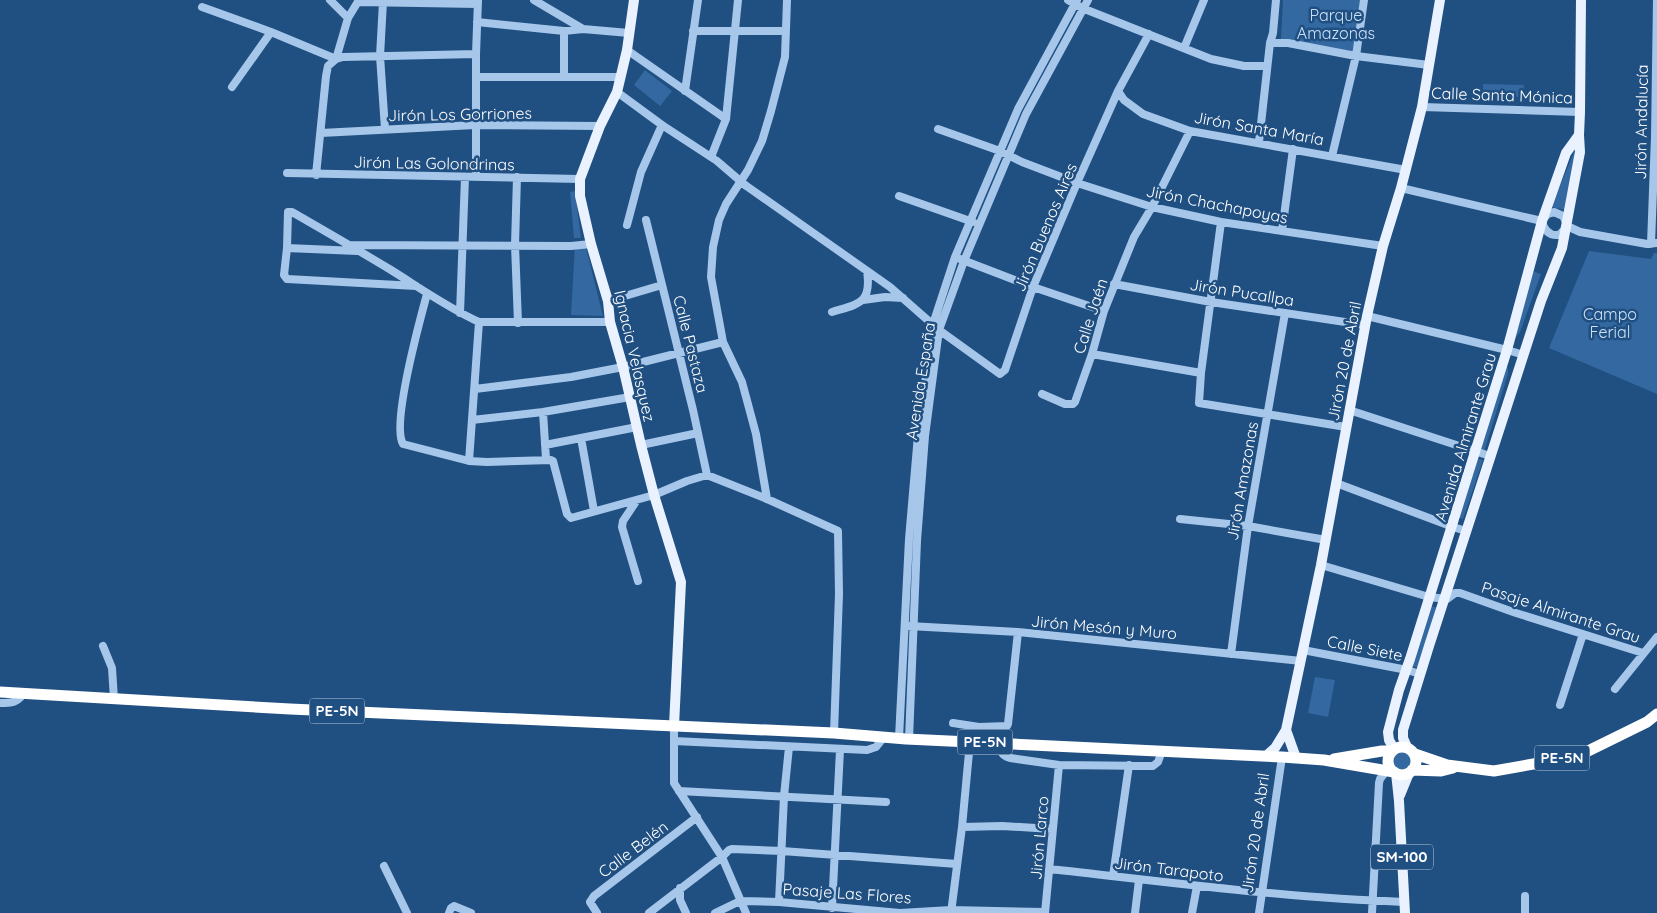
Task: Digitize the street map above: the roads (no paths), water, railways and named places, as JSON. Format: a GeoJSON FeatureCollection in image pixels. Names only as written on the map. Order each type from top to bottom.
{"type":"FeatureCollection","features":[{"type":"Feature","properties":{"kind":"highway","name":"PE-5N"},"geometry":{"type":"LineString","coordinates":[[0,692],[290,709],[834,733],[974,742],[1266,756],[1324,760],[1401,774],[1411,771],[1440,770],[1458,766]]}},
{"type":"Feature","properties":{"kind":"highway","name":"PE-5N"},"geometry":{"type":"LineString","coordinates":[[1324,760],[1382,752],[1398,747],[1447,765],[1494,771],[1584,754],[1647,722],[1657,714]]}},
{"type":"Feature","properties":{"kind":"highway"},"geometry":{"type":"LineString","coordinates":[[1392,772],[1388,760],[1393,750]]}},
{"type":"Feature","properties":{"kind":"highway"},"geometry":{"type":"LineString","coordinates":[[1411,751],[1415,765],[1411,771]]}},
{"type":"Feature","properties":{"kind":"main road","name":"Ignacia Velasquez"},"geometry":{"type":"LineString","coordinates":[[634,0],[617,92],[600,126],[580,178],[580,196],[591,244],[608,301],[610,322],[623,367],[640,445],[680,582],[674,726]]}},
{"type":"Feature","properties":{"kind":"main road","name":"Jirón 20 de Abril"},"geometry":{"type":"LineString","coordinates":[[1286,730],[1326,540],[1366,321],[1382,246],[1401,188],[1422,107],[1440,0]]}},
{"type":"Feature","properties":{"kind":"main road","name":"Avenida Almirante Grau"},"geometry":{"type":"LineString","coordinates":[[1411,751],[1403,738],[1403,730],[1541,300],[1562,248],[1567,226],[1580,152],[1580,0]]}},
{"type":"Feature","properties":{"kind":"main road","name":"Avenida Almirante Grau"},"geometry":{"type":"LineString","coordinates":[[1393,750],[1388,732],[1399,690],[1453,527],[1507,350],[1542,221],[1566,153],[1579,134]]}},
{"type":"Feature","properties":{"kind":"main road"},"geometry":{"type":"LineString","coordinates":[[1266,756],[1275,748],[1286,730]]}},
{"type":"Feature","properties":{"kind":"main road"},"geometry":{"type":"LineString","coordinates":[[1286,730],[1296,758]]}},
{"type":"Feature","properties":{"kind":"main road","name":"SM-100"},"geometry":{"type":"LineString","coordinates":[[1399,801],[1400,794],[1411,771]]}},
{"type":"Feature","properties":{"kind":"main road","name":"SM-100"},"geometry":{"type":"LineString","coordinates":[[1392,772],[1399,801],[1405,913]]}},
{"type":"Feature","properties":{"kind":"street"},"geometry":{"type":"LineString","coordinates":[[330,0],[348,18]]}},
{"type":"Feature","properties":{"kind":"street"},"geometry":{"type":"LineString","coordinates":[[534,0],[583,29]]}},
{"type":"Feature","properties":{"kind":"street"},"geometry":{"type":"LineString","coordinates":[[685,91],[698,0]]}},
{"type":"Feature","properties":{"kind":"street"},"geometry":{"type":"LineString","coordinates":[[714,159],[726,119],[738,0]]}},
{"type":"Feature","properties":{"kind":"street"},"geometry":{"type":"LineString","coordinates":[[767,499],[756,434],[742,382],[723,342],[711,277],[719,220],[726,204],[748,170],[762,141],[785,57],[787,0]]}},
{"type":"Feature","properties":{"kind":"street","name":"Avenida España"},"geometry":{"type":"LineString","coordinates":[[904,738],[914,626],[917,540],[925,436],[936,327],[1026,114],[1088,0]]}},
{"type":"Feature","properties":{"kind":"street"},"geometry":{"type":"LineString","coordinates":[[1184,48],[1204,0]]}},
{"type":"Feature","properties":{"kind":"street"},"geometry":{"type":"LineString","coordinates":[[1259,142],[1276,0]]}},
{"type":"Feature","properties":{"kind":"street"},"geometry":{"type":"LineString","coordinates":[[1332,156],[1356,56],[1364,0]]}},
{"type":"Feature","properties":{"kind":"street","name":"Jirón Andalucía"},"geometry":{"type":"LineString","coordinates":[[1654,243],[1657,0]]}},
{"type":"Feature","properties":{"kind":"street"},"geometry":{"type":"LineString","coordinates":[[336,59],[348,18],[358,1],[478,2],[475,126],[476,176]]}},
{"type":"Feature","properties":{"kind":"street"},"geometry":{"type":"LineString","coordinates":[[1073,1],[1082,8],[1211,59],[1244,66],[1267,66]]}},
{"type":"Feature","properties":{"kind":"street","name":"Avenida España"},"geometry":{"type":"LineString","coordinates":[[904,738],[905,626],[909,539],[918,435],[936,327],[955,257],[970,221],[1018,109],[1073,1]]}},
{"type":"Feature","properties":{"kind":"street"},"geometry":{"type":"LineString","coordinates":[[383,2],[380,56],[385,129]]}},
{"type":"Feature","properties":{"kind":"street"},"geometry":{"type":"LineString","coordinates":[[202,7],[271,32],[336,59]]}},
{"type":"Feature","properties":{"kind":"street"},"geometry":{"type":"LineString","coordinates":[[477,22],[564,31],[583,29],[629,33]]}},
{"type":"Feature","properties":{"kind":"street"},"geometry":{"type":"LineString","coordinates":[[564,31],[564,77]]}},
{"type":"Feature","properties":{"kind":"street"},"geometry":{"type":"LineString","coordinates":[[693,31],[786,31]]}},
{"type":"Feature","properties":{"kind":"street"},"geometry":{"type":"LineString","coordinates":[[232,87],[271,32]]}},
{"type":"Feature","properties":{"kind":"street","name":"Jirón Buenos Aires"},"geometry":{"type":"LineString","coordinates":[[936,327],[1000,374],[1005,370],[1033,287],[1077,182],[1118,91],[1149,34]]}},
{"type":"Feature","properties":{"kind":"street"},"geometry":{"type":"LineString","coordinates":[[1270,43],[1297,45],[1356,56],[1428,65]]}},
{"type":"Feature","properties":{"kind":"street"},"geometry":{"type":"LineString","coordinates":[[626,50],[726,119]]}},
{"type":"Feature","properties":{"kind":"street"},"geometry":{"type":"LineString","coordinates":[[316,175],[321,133],[323,87],[328,66],[336,59],[343,57],[476,54]]}},
{"type":"Feature","properties":{"kind":"street"},"geometry":{"type":"LineString","coordinates":[[476,77],[620,77]]}},
{"type":"Feature","properties":{"kind":"street","name":"Jirón Santa María"},"geometry":{"type":"LineString","coordinates":[[1118,91],[1124,100],[1143,114],[1190,131],[1406,170]]}},
{"type":"Feature","properties":{"kind":"street"},"geometry":{"type":"LineString","coordinates":[[617,92],[662,125],[714,159],[745,185],[890,287],[936,327]]}},
{"type":"Feature","properties":{"kind":"street","name":"Calle Santa Mónica"},"geometry":{"type":"LineString","coordinates":[[1422,107],[1580,112]]}},
{"type":"Feature","properties":{"kind":"street"},"geometry":{"type":"LineString","coordinates":[[627,225],[641,172],[662,125]]}},
{"type":"Feature","properties":{"kind":"street","name":"Jirón Los Gorriones"},"geometry":{"type":"LineString","coordinates":[[321,133],[475,126],[600,126]]}},
{"type":"Feature","properties":{"kind":"street","name":"Jirón Chachapoyas"},"geometry":{"type":"LineString","coordinates":[[938,129],[1000,151],[1077,182],[1152,208],[1221,222],[1382,246]]}},
{"type":"Feature","properties":{"kind":"street","name":"Calle Jaén"},"geometry":{"type":"LineString","coordinates":[[1042,394],[1065,404],[1072,404],[1077,397],[1114,284],[1134,237],[1152,208],[1190,131]]}},
{"type":"Feature","properties":{"kind":"street"},"geometry":{"type":"LineString","coordinates":[[1282,231],[1293,149]]}},
{"type":"Feature","properties":{"kind":"street","name":"Jirón Las Golondrinas"},"geometry":{"type":"LineString","coordinates":[[287,173],[316,175],[580,178]]}},
{"type":"Feature","properties":{"kind":"street"},"geometry":{"type":"LineString","coordinates":[[460,313],[465,177]]}},
{"type":"Feature","properties":{"kind":"street"},"geometry":{"type":"LineString","coordinates":[[517,177],[515,245],[518,323]]}},
{"type":"Feature","properties":{"kind":"street"},"geometry":{"type":"LineString","coordinates":[[1401,188],[1542,221]]}},
{"type":"Feature","properties":{"kind":"street"},"geometry":{"type":"LineString","coordinates":[[899,196],[970,221],[979,226]]}},
{"type":"Feature","properties":{"kind":"street"},"geometry":{"type":"LineString","coordinates":[[416,286],[287,279],[284,276],[288,212],[290,211],[350,245],[416,286],[427,294],[479,322],[610,322]]}},
{"type":"Feature","properties":{"kind":"street"},"geometry":{"type":"LineString","coordinates":[[1542,221],[1548,214],[1554,212],[1563,216],[1567,226],[1580,232],[1654,243]]}},
{"type":"Feature","properties":{"kind":"street","name":"Calle Pastaza"},"geometry":{"type":"LineString","coordinates":[[646,220],[707,475]]}},
{"type":"Feature","properties":{"kind":"street"},"geometry":{"type":"LineString","coordinates":[[1542,221],[1547,231],[1556,235],[1562,233],[1567,226]]}},
{"type":"Feature","properties":{"kind":"street"},"geometry":{"type":"LineString","coordinates":[[1221,222],[1201,373],[1199,403],[1346,427]]}},
{"type":"Feature","properties":{"kind":"street"},"geometry":{"type":"LineString","coordinates":[[350,245],[571,246],[591,244]]}},
{"type":"Feature","properties":{"kind":"street"},"geometry":{"type":"LineString","coordinates":[[287,248],[359,251]]}},
{"type":"Feature","properties":{"kind":"street"},"geometry":{"type":"LineString","coordinates":[[955,257],[1033,287],[1104,311]]}},
{"type":"Feature","properties":{"kind":"street"},"geometry":{"type":"LineString","coordinates":[[863,300],[866,297],[868,286],[867,271]]}},
{"type":"Feature","properties":{"kind":"street","name":"Jirón Pucallpa"},"geometry":{"type":"LineString","coordinates":[[1114,284],[1211,302],[1285,313],[1366,321],[1507,350],[1524,356]]}},
{"type":"Feature","properties":{"kind":"street"},"geometry":{"type":"LineString","coordinates":[[608,301],[662,285]]}},
{"type":"Feature","properties":{"kind":"street"},"geometry":{"type":"LineString","coordinates":[[427,294],[410,360],[400,437],[403,444],[469,461],[546,459],[553,461],[569,517],[576,517],[637,500],[707,475],[767,499],[838,532],[839,594],[834,733]]}},
{"type":"Feature","properties":{"kind":"street"},"geometry":{"type":"LineString","coordinates":[[832,312],[863,300],[886,297],[903,298]]}},
{"type":"Feature","properties":{"kind":"street","name":"Jirón Amazonas"},"geometry":{"type":"LineString","coordinates":[[1231,654],[1248,526],[1285,313]]}},
{"type":"Feature","properties":{"kind":"street"},"geometry":{"type":"LineString","coordinates":[[469,461],[479,322]]}},
{"type":"Feature","properties":{"kind":"street"},"geometry":{"type":"LineString","coordinates":[[475,389],[571,377],[623,367],[723,342]]}},
{"type":"Feature","properties":{"kind":"street"},"geometry":{"type":"LineString","coordinates":[[1092,354],[1201,373]]}},
{"type":"Feature","properties":{"kind":"street"},"geometry":{"type":"LineString","coordinates":[[472,420],[543,412],[630,398]]}},
{"type":"Feature","properties":{"kind":"street"},"geometry":{"type":"LineString","coordinates":[[1349,410],[1490,456]]}},
{"type":"Feature","properties":{"kind":"street"},"geometry":{"type":"LineString","coordinates":[[543,412],[546,459]]}},
{"type":"Feature","properties":{"kind":"street"},"geometry":{"type":"LineString","coordinates":[[546,445],[636,427]]}},
{"type":"Feature","properties":{"kind":"street"},"geometry":{"type":"LineString","coordinates":[[640,445],[698,433]]}},
{"type":"Feature","properties":{"kind":"street"},"geometry":{"type":"LineString","coordinates":[[581,438],[594,511]]}},
{"type":"Feature","properties":{"kind":"street"},"geometry":{"type":"LineString","coordinates":[[1336,482],[1466,531]]}},
{"type":"Feature","properties":{"kind":"street"},"geometry":{"type":"LineString","coordinates":[[637,500],[623,520],[622,527],[638,581]]}},
{"type":"Feature","properties":{"kind":"street"},"geometry":{"type":"LineString","coordinates":[[1180,519],[1248,526],[1326,540]]}},
{"type":"Feature","properties":{"kind":"street","name":"Pasaje Almirante Grau"},"geometry":{"type":"LineString","coordinates":[[1321,565],[1429,597],[1445,599],[1455,593],[1460,593],[1516,613],[1643,653],[1614,688]]}},
{"type":"Feature","properties":{"kind":"street","name":"Jirón Mesón y Muro"},"geometry":{"type":"LineString","coordinates":[[905,626],[1018,632],[1301,661]]}},
{"type":"Feature","properties":{"kind":"street"},"geometry":{"type":"LineString","coordinates":[[953,723],[979,726],[1007,726],[1010,722],[1018,632]]}},
{"type":"Feature","properties":{"kind":"street"},"geometry":{"type":"LineString","coordinates":[[1560,705],[1583,634]]}},
{"type":"Feature","properties":{"kind":"street"},"geometry":{"type":"LineString","coordinates":[[1643,653],[1657,637]]}},
{"type":"Feature","properties":{"kind":"street"},"geometry":{"type":"LineString","coordinates":[[103,646],[112,668],[114,699]]}},
{"type":"Feature","properties":{"kind":"street","name":"Calle Siete"},"geometry":{"type":"LineString","coordinates":[[1303,650],[1420,674]]}},
{"type":"Feature","properties":{"kind":"street"},"geometry":{"type":"LineString","coordinates":[[0,703],[18,701],[24,694]]}},
{"type":"Feature","properties":{"kind":"street"},"geometry":{"type":"LineString","coordinates":[[674,726],[674,783],[722,857],[746,913]]}},
{"type":"Feature","properties":{"kind":"street"},"geometry":{"type":"LineString","coordinates":[[951,912],[974,742],[979,726]]}},
{"type":"Feature","properties":{"kind":"street"},"geometry":{"type":"LineString","coordinates":[[674,742],[872,750],[884,737]]}},
{"type":"Feature","properties":{"kind":"street"},"geometry":{"type":"LineString","coordinates":[[1001,743],[1001,753],[1003,756],[1059,765],[1155,765],[1162,751]]}},
{"type":"Feature","properties":{"kind":"street"},"geometry":{"type":"LineString","coordinates":[[780,902],[784,796],[789,747]]}},
{"type":"Feature","properties":{"kind":"street"},"geometry":{"type":"LineString","coordinates":[[832,908],[840,750]]}},
{"type":"Feature","properties":{"kind":"street","name":"Jirón 20 de Abril"},"geometry":{"type":"LineString","coordinates":[[1259,913],[1282,757]]}},
{"type":"Feature","properties":{"kind":"street","name":"Jirón Larco"},"geometry":{"type":"LineString","coordinates":[[1046,913],[1059,765]]}},
{"type":"Feature","properties":{"kind":"street"},"geometry":{"type":"LineString","coordinates":[[1113,876],[1129,765]]}},
{"type":"Feature","properties":{"kind":"street"},"geometry":{"type":"LineString","coordinates":[[1372,913],[1379,783],[1380,779],[1392,772]]}},
{"type":"Feature","properties":{"kind":"street"},"geometry":{"type":"LineString","coordinates":[[679,791],[784,796],[838,801],[886,802]]}},
{"type":"Feature","properties":{"kind":"street","name":"Calle Belén"},"geometry":{"type":"LineString","coordinates":[[597,913],[590,905],[594,896],[697,817]]}},
{"type":"Feature","properties":{"kind":"street"},"geometry":{"type":"LineString","coordinates":[[962,827],[1002,826],[1052,829]]}},
{"type":"Feature","properties":{"kind":"street"},"geometry":{"type":"LineString","coordinates":[[649,913],[732,849],[956,864]]}},
{"type":"Feature","properties":{"kind":"street"},"geometry":{"type":"LineString","coordinates":[[384,866],[407,913]]}},
{"type":"Feature","properties":{"kind":"street","name":"Jirón Tarapoto"},"geometry":{"type":"LineString","coordinates":[[1050,869],[1262,893],[1405,902]]}},
{"type":"Feature","properties":{"kind":"street"},"geometry":{"type":"LineString","coordinates":[[1135,913],[1139,880]]}},
{"type":"Feature","properties":{"kind":"street"},"geometry":{"type":"LineString","coordinates":[[1192,913],[1196,886]]}},
{"type":"Feature","properties":{"kind":"street"},"geometry":{"type":"LineString","coordinates":[[680,888],[680,900],[686,913]]}},
{"type":"Feature","properties":{"kind":"street"},"geometry":{"type":"LineString","coordinates":[[1525,896],[1525,913]]}},
{"type":"Feature","properties":{"kind":"street"},"geometry":{"type":"LineString","coordinates":[[715,913],[740,902]]}},
{"type":"Feature","properties":{"kind":"street","name":"Pasaje Las Flores"},"geometry":{"type":"LineString","coordinates":[[740,902],[780,902],[900,913],[1046,913]]}},
{"type":"Feature","properties":{"kind":"street"},"geometry":{"type":"LineString","coordinates":[[449,913],[454,906],[471,913]]}},
{"type":"Feature","properties":{"kind":"park label","name":"Parque Amazonas"},"geometry":{"type":"Point","coordinates":[1336,24]}},
{"type":"Feature","properties":{"kind":"park label","name":"Campo Ferial"},"geometry":{"type":"Point","coordinates":[1610,323]}}]}
